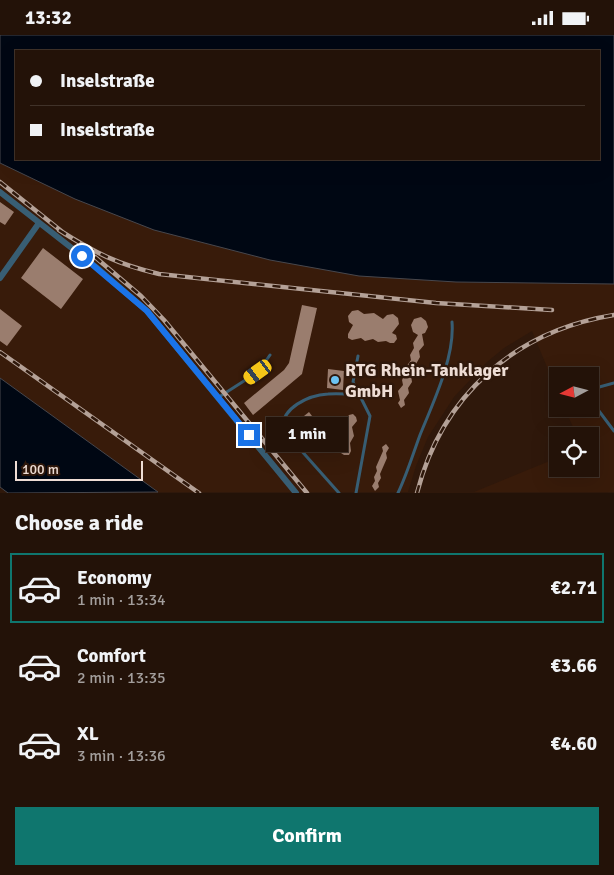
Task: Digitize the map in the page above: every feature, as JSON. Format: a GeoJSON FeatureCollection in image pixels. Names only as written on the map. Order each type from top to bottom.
{"type":"FeatureCollection","features":[{"type":"Feature","properties":{"kind":"street"},"geometry":{"type":"LineString","coordinates":[[0,192],[96,267],[147,311],[296,493]]}},
{"type":"Feature","properties":{"kind":"street"},"geometry":{"type":"LineString","coordinates":[[0,278],[39,223]]}},
{"type":"Feature","properties":{"kind":"lane"},"geometry":{"type":"LineString","coordinates":[[398,493],[436,396],[451,348],[452,322]]}},
{"type":"Feature","properties":{"kind":"lane"},"geometry":{"type":"LineString","coordinates":[[218,398],[258,372],[270,355]]}},
{"type":"Feature","properties":{"kind":"lane"},"geometry":{"type":"LineString","coordinates":[[356,493],[370,416],[353,381],[358,356]]}},
{"type":"Feature","properties":{"kind":"lane"},"geometry":{"type":"LineString","coordinates":[[614,383],[592,389],[593,403],[614,431]]}},
{"type":"Feature","properties":{"kind":"lane"},"geometry":{"type":"LineString","coordinates":[[339,493],[284,430],[282,422],[290,409],[318,395],[360,395]]}},
{"type":"Feature","properties":{"kind":"shaded area"},"geometry":{"type":"Polygon","coordinates":[[[0,35],[614,35],[614,284],[456,282],[359,276],[270,260],[154,230],[75,199],[0,163],[0,35]]]}},
{"type":"Feature","properties":{"kind":"shaded area"},"geometry":{"type":"Polygon","coordinates":[[[0,163],[72,197],[571,284],[614,284],[614,492],[474,492],[549,461],[549,477],[599,477],[599,427],[573,427],[569,417],[599,417],[599,367],[549,367],[549,372],[532,331],[504,348],[487,362],[454,397],[428,437],[408,492],[158,492],[0,378],[0,163]]]}},
{"type":"Feature","properties":{"kind":"shaded area"},"geometry":{"type":"Polygon","coordinates":[[[0,378],[158,492],[8,493],[0,487],[0,378]]]}},
{"type":"Feature","properties":{"kind":"building"},"geometry":{"type":"Polygon","coordinates":[[[0,202],[14,212],[5,225],[0,222],[0,202]]]}},
{"type":"Feature","properties":{"kind":"building"},"geometry":{"type":"Polygon","coordinates":[[[43,248],[83,279],[61,309],[21,278],[43,248]]]}},
{"type":"Feature","properties":{"kind":"building"},"geometry":{"type":"Polygon","coordinates":[[[302,305],[317,308],[302,374],[253,415],[244,403],[284,370],[289,363],[302,305]]]}},
{"type":"Feature","properties":{"kind":"building"},"geometry":{"type":"Polygon","coordinates":[[[0,309],[22,326],[7,346],[0,341],[0,309]]]}},
{"type":"Feature","properties":{"kind":"building"},"geometry":{"type":"Polygon","coordinates":[[[358,310],[364,314],[374,313],[383,319],[387,315],[393,314],[398,318],[399,324],[392,333],[396,335],[397,339],[394,343],[378,342],[373,339],[365,341],[361,338],[352,340],[348,338],[353,325],[349,322],[348,316],[352,311],[358,310]]]}},
{"type":"Feature","properties":{"kind":"building"},"geometry":{"type":"Polygon","coordinates":[[[421,317],[426,321],[428,327],[425,333],[422,334],[424,345],[419,351],[420,357],[416,364],[417,369],[407,374],[406,367],[411,360],[410,355],[414,348],[413,343],[418,335],[413,332],[411,325],[414,319],[421,317]]]}},
{"type":"Feature","properties":{"kind":"building","name":"RTG Rhein-Tanklager GmbH"},"geometry":{"type":"Polygon","coordinates":[[[328,369],[344,371],[343,390],[327,388],[328,369]]]}},
{"type":"Feature","properties":{"kind":"building"},"geometry":{"type":"Polygon","coordinates":[[[411,375],[412,382],[408,388],[409,393],[404,400],[405,405],[401,408],[398,403],[400,400],[398,391],[403,385],[402,380],[404,376],[411,375]]]}},
{"type":"Feature","properties":{"kind":"building"},"geometry":{"type":"Polygon","coordinates":[[[309,412],[312,416],[310,421],[312,427],[311,437],[307,441],[303,436],[305,432],[303,426],[306,422],[304,416],[309,412]]]}},
{"type":"Feature","properties":{"kind":"building"},"geometry":{"type":"Polygon","coordinates":[[[353,414],[357,421],[352,427],[354,436],[350,443],[351,451],[349,455],[344,455],[341,453],[339,441],[330,443],[327,441],[326,436],[331,429],[329,421],[332,417],[337,416],[345,421],[349,415],[353,414]]]}},
{"type":"Feature","properties":{"kind":"building"},"geometry":{"type":"Polygon","coordinates":[[[386,444],[389,448],[386,453],[387,458],[380,474],[379,487],[375,491],[372,486],[375,481],[376,467],[383,451],[382,447],[386,444]]]}},
{"type":"Feature","properties":{"kind":"railway"},"geometry":{"type":"LineString","coordinates":[[0,182],[65,234]]}},
{"type":"Feature","properties":{"kind":"railway"},"geometry":{"type":"LineString","coordinates":[[59,230],[107,257],[159,274],[436,303],[552,310]]}},
{"type":"Feature","properties":{"kind":"railway"},"geometry":{"type":"LineString","coordinates":[[95,257],[141,296],[164,320],[307,493]]}},
{"type":"Feature","properties":{"kind":"railway"},"geometry":{"type":"LineString","coordinates":[[417,493],[429,458],[444,426],[464,398],[488,373],[515,353],[545,336],[578,323],[614,315]]}},
{"type":"Feature","properties":{"kind":"railway"},"geometry":{"type":"LineString","coordinates":[[0,352],[199,493]]}},
{"type":"Feature","properties":{"kind":"place","name":"RTG Rhein-Tanklager GmbH"},"geometry":{"type":"Point","coordinates":[335,380]}},
{"type":"Feature","properties":{"kind":"route"},"geometry":{"type":"LineString","coordinates":[[82,256],[147,311],[249,435]]}}]}
